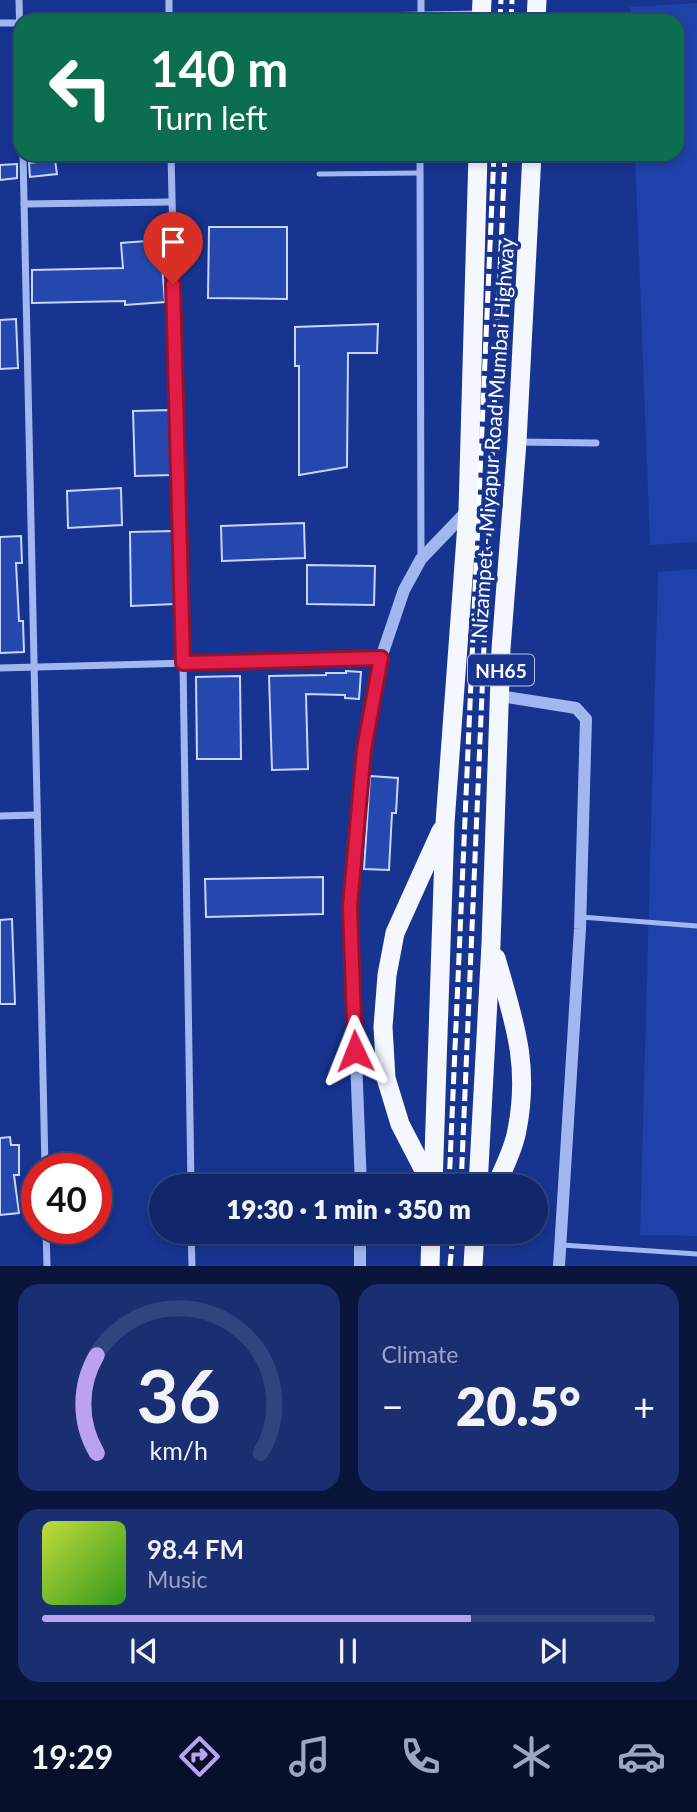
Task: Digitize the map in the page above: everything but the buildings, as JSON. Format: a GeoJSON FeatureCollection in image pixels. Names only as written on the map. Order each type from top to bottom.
{"type":"FeatureCollection","features":[{"type":"Feature","properties":{"kind":"highway","name":"Nizampet - Miyapur Road Mumbai Highway"},"geometry":{"type":"LineString","coordinates":[[433,1174],[445,823],[468,510],[478,161]]}},
{"type":"Feature","properties":{"kind":"highway","name":"Nizampet - Miyapur Road Mumbai Highway"},"geometry":{"type":"LineString","coordinates":[[479,1174],[492,944],[501,649],[517,442],[532,161]]}},
{"type":"Feature","properties":{"kind":"highway"},"geometry":{"type":"LineString","coordinates":[[427,1174],[401,1124],[386,1077],[383,1027],[387,975],[395,933],[445,823]]}},
{"type":"Feature","properties":{"kind":"highway"},"geometry":{"type":"LineString","coordinates":[[492,944],[520,1044],[523,1082],[517,1133],[501,1174]]}},
{"type":"Feature","properties":{"kind":"highway"},"geometry":{"type":"LineString","coordinates":[[430,1266],[431,1244]]}},
{"type":"Feature","properties":{"kind":"highway"},"geometry":{"type":"LineString","coordinates":[[473,1266],[475,1244]]}},
{"type":"Feature","properties":{"kind":"street"},"geometry":{"type":"LineString","coordinates":[[457,14],[481,12]]}},
{"type":"Feature","properties":{"kind":"street"},"geometry":{"type":"LineString","coordinates":[[23,161],[45,1153]]}},
{"type":"Feature","properties":{"kind":"street"},"geometry":{"type":"LineString","coordinates":[[171,161],[183,663],[191,1174]]}},
{"type":"Feature","properties":{"kind":"street"},"geometry":{"type":"LineString","coordinates":[[420,161],[421,559]]}},
{"type":"Feature","properties":{"kind":"street"},"geometry":{"type":"LineString","coordinates":[[24,204],[171,202]]}},
{"type":"Feature","properties":{"kind":"street"},"geometry":{"type":"LineString","coordinates":[[517,442],[596,443]]}},
{"type":"Feature","properties":{"kind":"street"},"geometry":{"type":"LineString","coordinates":[[361,1174],[350,906],[364,749],[381,658],[404,590],[421,559],[468,510]]}},
{"type":"Feature","properties":{"kind":"street"},"geometry":{"type":"LineString","coordinates":[[0,668],[381,658]]}},
{"type":"Feature","properties":{"kind":"street"},"geometry":{"type":"LineString","coordinates":[[500,696],[576,708],[586,719],[581,917],[559,1266]]}},
{"type":"Feature","properties":{"kind":"street"},"geometry":{"type":"LineString","coordinates":[[0,816],[37,815]]}},
{"type":"Feature","properties":{"kind":"street"},"geometry":{"type":"LineString","coordinates":[[46,1244],[47,1266]]}},
{"type":"Feature","properties":{"kind":"street"},"geometry":{"type":"LineString","coordinates":[[191,1244],[192,1266]]}},
{"type":"Feature","properties":{"kind":"street"},"geometry":{"type":"LineString","coordinates":[[360,1244],[360,1266]]}},
{"type":"Feature","properties":{"kind":"lane"},"geometry":{"type":"LineString","coordinates":[[319,174],[420,173]]}},
{"type":"Feature","properties":{"kind":"lane"},"geometry":{"type":"LineString","coordinates":[[581,917],[697,926]]}},
{"type":"Feature","properties":{"kind":"lane"},"geometry":{"type":"LineString","coordinates":[[562,1245],[697,1254]]}},
{"type":"Feature","properties":{"kind":"shaded area"},"geometry":{"type":"Polygon","coordinates":[[[697,3],[697,542],[650,545],[635,161],[684,161],[684,14],[630,14],[630,7],[697,3]]]}},
{"type":"Feature","properties":{"kind":"shaded area"},"geometry":{"type":"Polygon","coordinates":[[[697,569],[697,1236],[640,1235],[658,572],[697,569]]]}},
{"type":"Feature","properties":{"kind":"railway"},"geometry":{"type":"LineString","coordinates":[[500,14],[501,0]]}},
{"type":"Feature","properties":{"kind":"railway"},"geometry":{"type":"LineString","coordinates":[[511,14],[512,0]]}},
{"type":"Feature","properties":{"kind":"railway"},"geometry":{"type":"LineString","coordinates":[[450,1174],[494,161]]}},
{"type":"Feature","properties":{"kind":"railway"},"geometry":{"type":"LineString","coordinates":[[462,1174],[505,161]]}},
{"type":"Feature","properties":{"kind":"railway"},"geometry":{"type":"LineString","coordinates":[[450,1266],[452,1244]]}},
{"type":"Feature","properties":{"kind":"route"},"geometry":{"type":"LineString","coordinates":[[173,284],[183,663],[381,658],[364,749],[350,906],[355,1051]]}}]}
